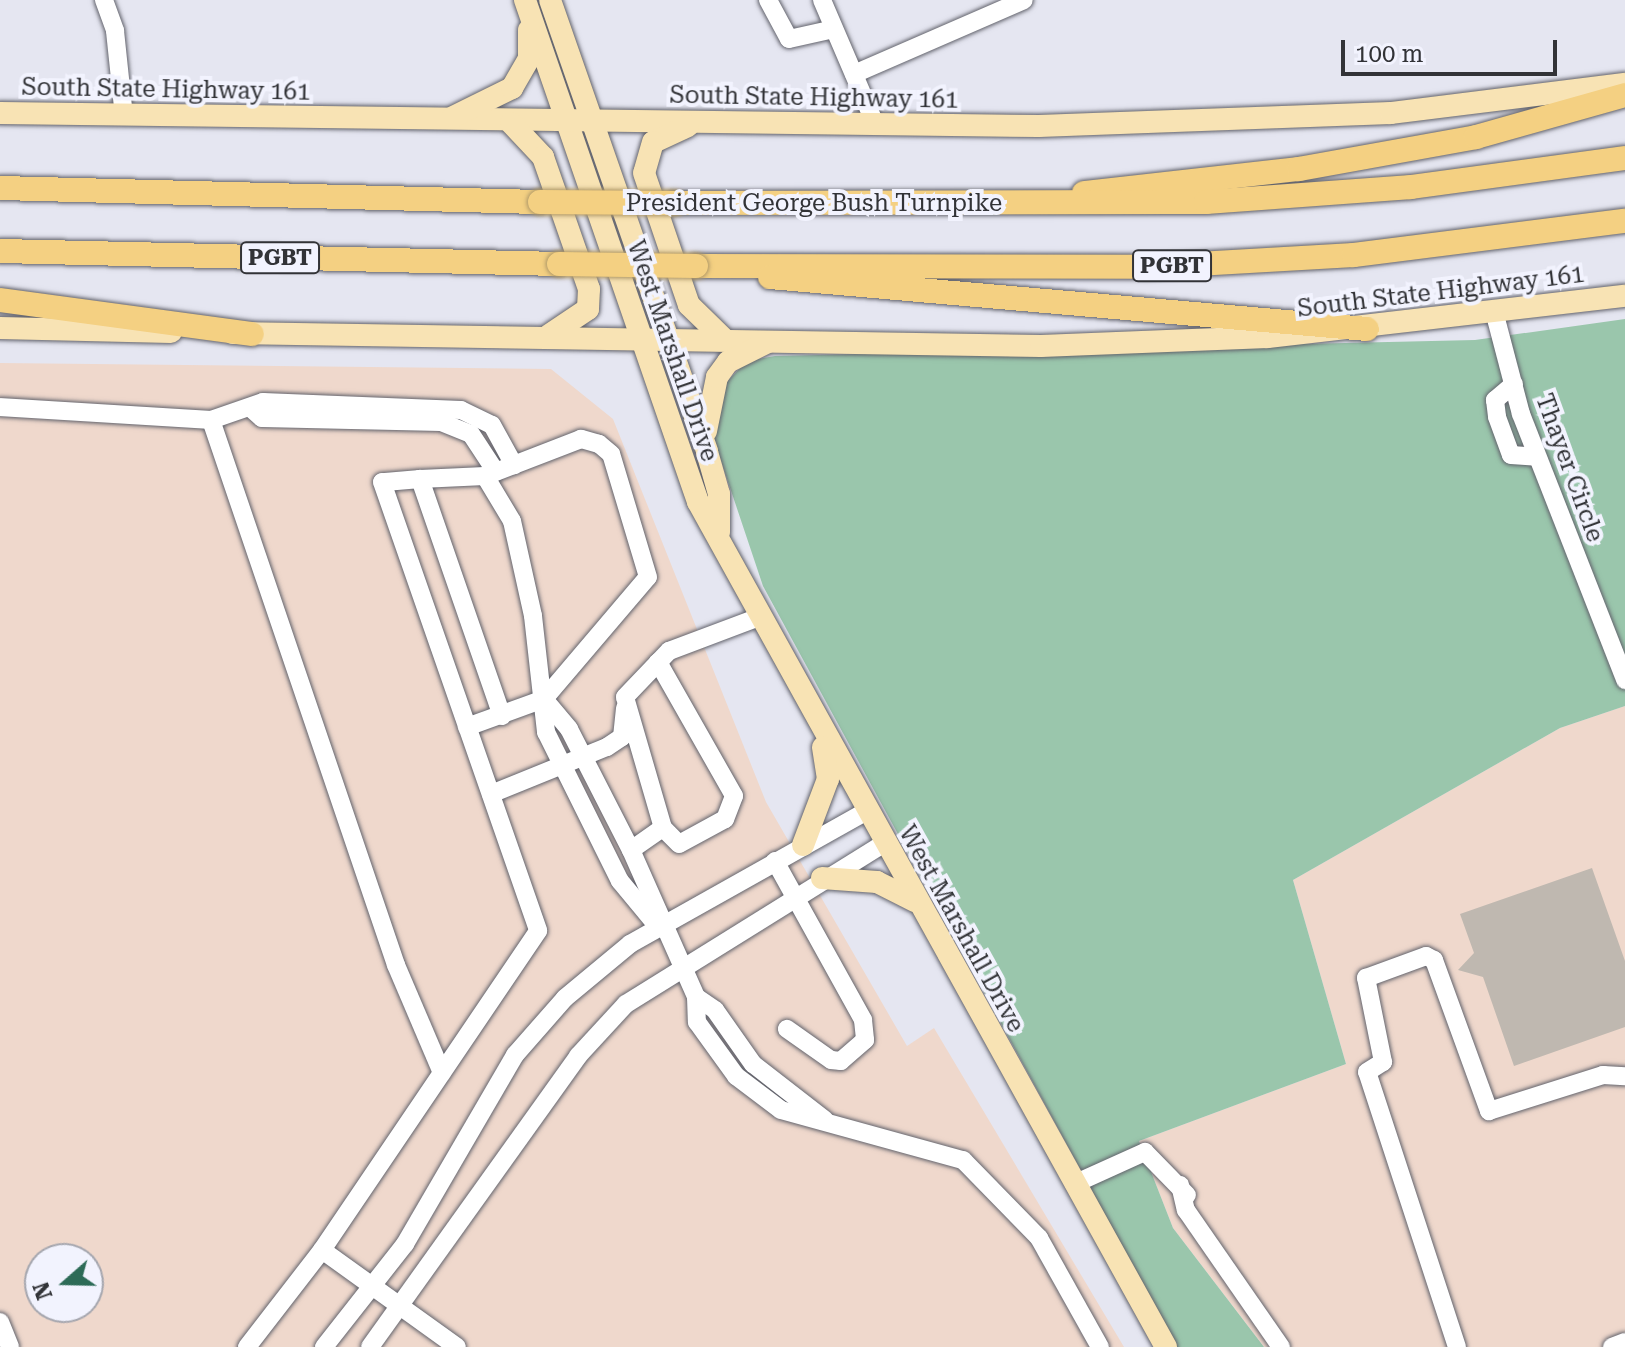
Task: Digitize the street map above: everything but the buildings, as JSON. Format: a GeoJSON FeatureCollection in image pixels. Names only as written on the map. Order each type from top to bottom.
{"type":"FeatureCollection","features":[{"type":"Feature","properties":{"kind":"highway"},"geometry":{"type":"LineString","coordinates":[[1015,206],[1314,166],[1476,137],[1625,95]]}},
{"type":"Feature","properties":{"kind":"highway","name":"President George Bush Turnpike"},"geometry":{"type":"LineString","coordinates":[[0,188],[540,202],[1015,206],[1302,196],[1625,158]]}},
{"type":"Feature","properties":{"kind":"highway","name":"PGBT"},"geometry":{"type":"LineString","coordinates":[[0,251],[559,264],[1146,267],[1354,255],[1625,221]]}},
{"type":"Feature","properties":{"kind":"highway"},"geometry":{"type":"LineString","coordinates":[[706,266],[815,286],[1267,315],[1367,329]]}},
{"type":"Feature","properties":{"kind":"highway"},"geometry":{"type":"LineString","coordinates":[[0,300],[252,334]]}},
{"type":"Feature","properties":{"kind":"main road","name":"West Marshall Drive"},"geometry":{"type":"LineString","coordinates":[[525,0],[698,502],[719,532],[757,618],[1166,1347]]}},
{"type":"Feature","properties":{"kind":"main road"},"geometry":{"type":"LineString","coordinates":[[442,121],[497,99],[515,84],[529,58],[525,0]]}},
{"type":"Feature","properties":{"kind":"main road","name":"West Marshall Drive"},"geometry":{"type":"LineString","coordinates":[[550,0],[596,123],[707,452],[719,494],[719,532]]}},
{"type":"Feature","properties":{"kind":"main road","name":"South State Highway 161"},"geometry":{"type":"LineString","coordinates":[[0,113],[511,123],[696,122],[876,126],[1391,113],[1625,84]]}},
{"type":"Feature","properties":{"kind":"main road"},"geometry":{"type":"LineString","coordinates":[[696,122],[653,142],[644,173],[689,305],[725,340]]}},
{"type":"Feature","properties":{"kind":"main road"},"geometry":{"type":"LineString","coordinates":[[0,328],[540,338],[572,325],[588,309],[589,289],[543,157],[511,123]]}},
{"type":"Feature","properties":{"kind":"main road","name":"South State Highway 161"},"geometry":{"type":"LineString","coordinates":[[540,338],[1041,346],[1367,329],[1625,296]]}},
{"type":"Feature","properties":{"kind":"main road"},"geometry":{"type":"LineString","coordinates":[[707,452],[705,419],[717,377],[728,362],[774,340]]}},
{"type":"Feature","properties":{"kind":"main road"},"geometry":{"type":"LineString","coordinates":[[803,845],[828,779],[820,730]]}},
{"type":"Feature","properties":{"kind":"main road"},"geometry":{"type":"LineString","coordinates":[[822,878],[877,882],[918,903]]}},
{"type":"Feature","properties":{"kind":"street"},"geometry":{"type":"LineString","coordinates":[[104,0],[115,31],[124,116]]}},
{"type":"Feature","properties":{"kind":"street"},"geometry":{"type":"LineString","coordinates":[[768,0],[789,39],[834,29]]}},
{"type":"Feature","properties":{"kind":"street"},"geometry":{"type":"LineString","coordinates":[[822,0],[876,126]]}},
{"type":"Feature","properties":{"kind":"street"},"geometry":{"type":"LineString","coordinates":[[854,74],[1024,0]]}},
{"type":"Feature","properties":{"kind":"street","name":"Thayer Circle"},"geometry":{"type":"LineString","coordinates":[[1495,315],[1537,457],[1625,680]]}},
{"type":"Feature","properties":{"kind":"street"},"geometry":{"type":"LineString","coordinates":[[0,407],[211,420],[253,410],[263,402],[461,410],[492,425],[498,471],[512,521],[544,699],[546,732],[562,771],[620,881],[659,928]]}},
{"type":"Feature","properties":{"kind":"street"},"geometry":{"type":"LineString","coordinates":[[211,420],[396,965],[442,1073]]}},
{"type":"Feature","properties":{"kind":"street"},"geometry":{"type":"LineString","coordinates":[[247,1347],[322,1250],[538,931],[491,794],[467,727],[382,482],[498,471],[581,439],[599,444],[611,454],[648,577],[544,699],[467,727]]}},
{"type":"Feature","properties":{"kind":"street"},"geometry":{"type":"LineString","coordinates":[[420,479],[502,716]]}},
{"type":"Feature","properties":{"kind":"street"},"geometry":{"type":"LineString","coordinates":[[491,794],[583,762],[622,737],[625,697],[669,651],[757,618]]}},
{"type":"Feature","properties":{"kind":"street"},"geometry":{"type":"LineString","coordinates":[[625,697],[663,828],[679,844],[725,819],[734,796],[658,662]]}},
{"type":"Feature","properties":{"kind":"street"},"geometry":{"type":"LineString","coordinates":[[544,699],[631,850],[659,928],[696,997],[697,1022],[736,1076],[781,1110],[836,1129],[887,1135],[963,1160],[1039,1238],[1100,1347]]}},
{"type":"Feature","properties":{"kind":"street"},"geometry":{"type":"LineString","coordinates":[[324,1347],[405,1244],[515,1055],[565,998],[659,928],[865,812]]}},
{"type":"Feature","properties":{"kind":"street"},"geometry":{"type":"LineString","coordinates":[[631,850],[663,828]]}},
{"type":"Feature","properties":{"kind":"street"},"geometry":{"type":"LineString","coordinates":[[370,1347],[578,1056],[626,1004],[794,895],[883,844]]}},
{"type":"Feature","properties":{"kind":"street"},"geometry":{"type":"LineString","coordinates":[[775,861],[863,1020],[865,1040],[841,1061],[831,1060],[787,1029]]}},
{"type":"Feature","properties":{"kind":"street"},"geometry":{"type":"LineString","coordinates":[[1457,1347],[1367,1072],[1383,1062],[1366,978],[1426,956],[1434,960],[1489,1111],[1603,1075],[1625,1076]]}},
{"type":"Feature","properties":{"kind":"street"},"geometry":{"type":"LineString","coordinates":[[1074,1184],[1145,1152],[1180,1185],[1186,1210],[1198,1221],[1281,1347]]}},
{"type":"Feature","properties":{"kind":"street"},"geometry":{"type":"LineString","coordinates":[[322,1250],[369,1290],[457,1347]]}},
{"type":"Feature","properties":{"kind":"street"},"geometry":{"type":"LineString","coordinates":[[0,1322],[10,1347]]}},
{"type":"Feature","properties":{"kind":"street"},"geometry":{"type":"LineString","coordinates":[[1612,1347],[1625,1342]]}},
{"type":"Feature","properties":{"kind":"shaded area"},"geometry":{"type":"Polygon","coordinates":[[[0,363],[551,369],[613,419],[766,802],[907,1046],[934,1028],[1124,1347],[0,1347],[0,363]]]}},
{"type":"Feature","properties":{"kind":"shaded area"},"geometry":{"type":"Polygon","coordinates":[[[1625,706],[1625,1347],[1264,1347],[1173,1228],[1139,1141],[1346,1064],[1293,880],[1560,728],[1625,706]]]}},
{"type":"Feature","properties":{"kind":"green space"},"geometry":{"type":"Polygon","coordinates":[[[1625,319],[1625,706],[1560,728],[1293,880],[1346,1064],[1139,1141],[1173,1228],[1264,1347],[1177,1347],[763,586],[711,431],[718,391],[747,361],[775,356],[1475,340],[1625,319]]]}}]}
